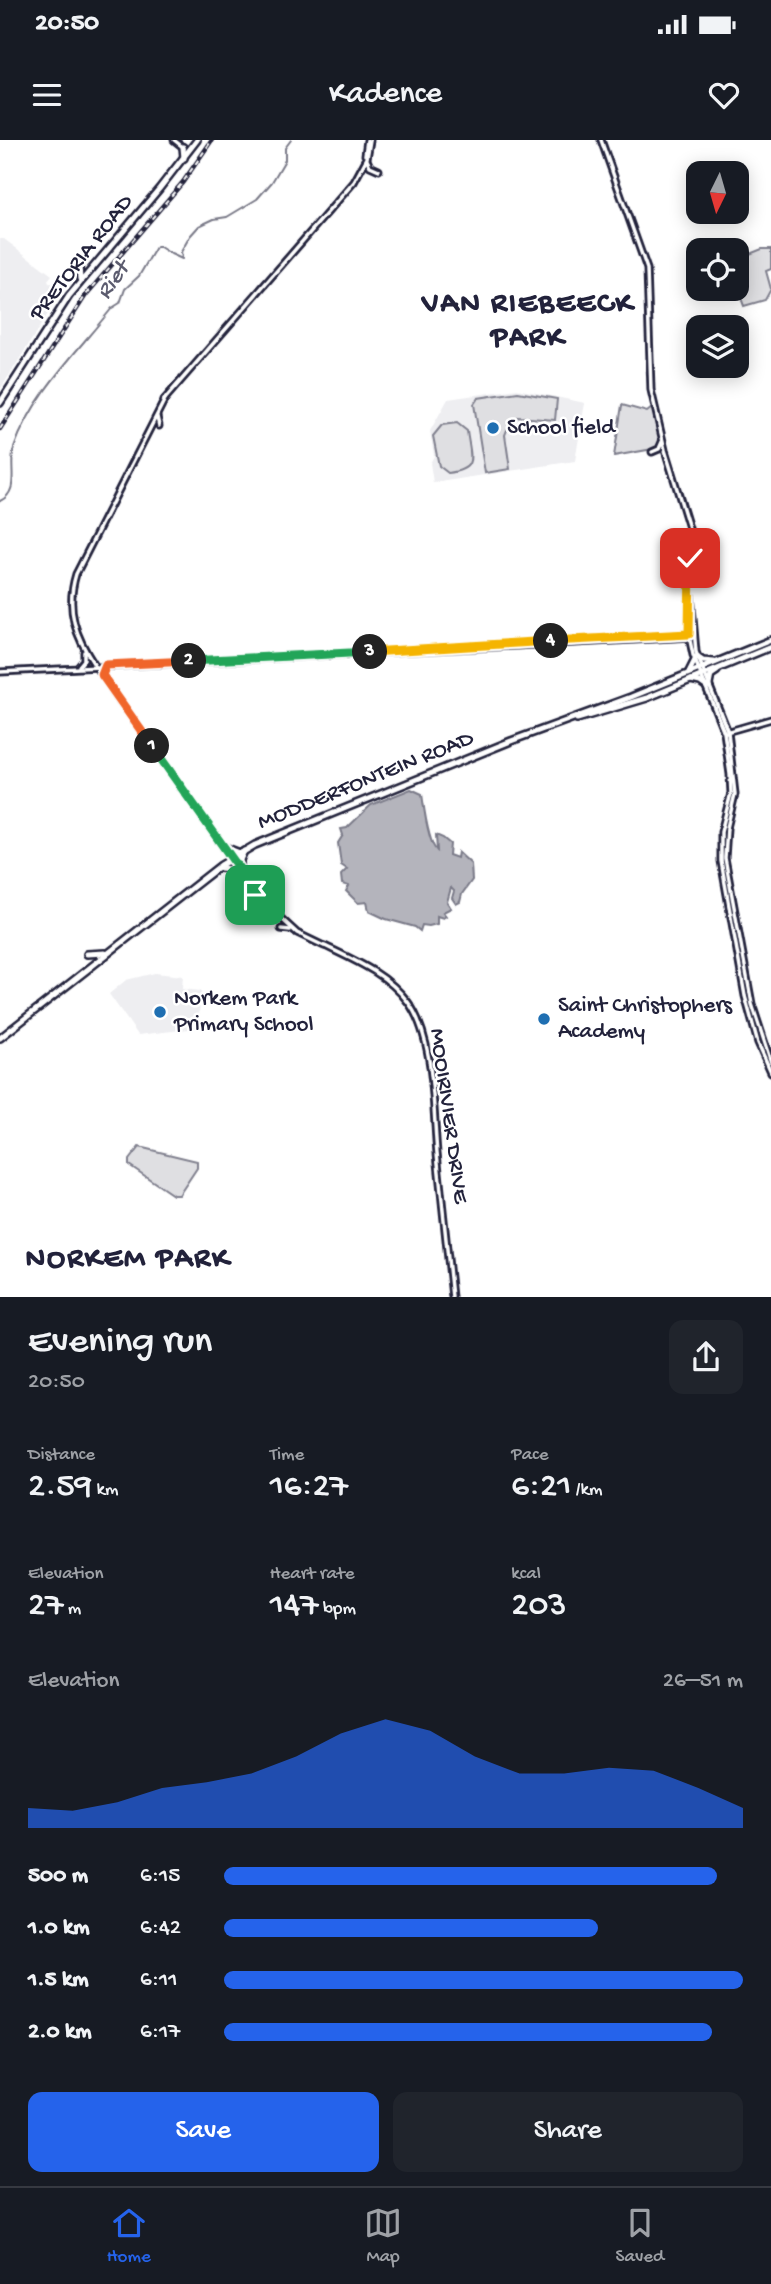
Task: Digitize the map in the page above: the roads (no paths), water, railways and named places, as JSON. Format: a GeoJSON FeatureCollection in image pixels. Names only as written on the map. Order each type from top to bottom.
{"type":"FeatureCollection","features":[{"type":"Feature","properties":{"kind":"main road","name":"PRETORIA ROAD"},"geometry":{"type":"LineString","coordinates":[[0,403],[79,282],[184,158],[189,146]]}},
{"type":"Feature","properties":{"kind":"main road"},"geometry":{"type":"LineString","coordinates":[[79,267],[82,274],[79,282]]}},
{"type":"Feature","properties":{"kind":"main road","name":"MODDERFONTEIN ROAD"},"geometry":{"type":"LineString","coordinates":[[702,671],[771,640]]}},
{"type":"Feature","properties":{"kind":"main road","name":"MODDERFONTEIN ROAD"},"geometry":{"type":"LineString","coordinates":[[0,1038],[219,866],[242,852],[275,836],[553,725],[613,710],[702,671],[771,647]]}},
{"type":"Feature","properties":{"kind":"main road"},"geometry":{"type":"LineString","coordinates":[[718,662],[696,659],[688,677],[708,686],[710,677],[715,672],[748,656]]}},
{"type":"Feature","properties":{"kind":"main road"},"geometry":{"type":"LineString","coordinates":[[224,848],[242,852],[240,870],[219,866],[224,848]]}},
{"type":"Feature","properties":{"kind":"main road"},"geometry":{"type":"LineString","coordinates":[[84,972],[88,963],[86,954],[110,952]]}},
{"type":"Feature","properties":{"kind":"street"},"geometry":{"type":"LineString","coordinates":[[174,140],[189,146]]}},
{"type":"Feature","properties":{"kind":"street"},"geometry":{"type":"LineString","coordinates":[[111,505],[165,399],[361,172],[369,140]]}},
{"type":"Feature","properties":{"kind":"street"},"geometry":{"type":"LineString","coordinates":[[361,172],[369,140]]}},
{"type":"Feature","properties":{"kind":"street"},"geometry":{"type":"LineString","coordinates":[[601,140],[647,269],[649,377],[663,440],[687,520],[691,635],[696,659],[729,740],[735,794],[724,829],[737,952],[750,1015],[762,1054],[771,1072]]}},
{"type":"Feature","properties":{"kind":"street"},"geometry":{"type":"LineString","coordinates":[[366,158],[370,166],[379,170]]}},
{"type":"Feature","properties":{"kind":"street"},"geometry":{"type":"LineString","coordinates":[[111,505],[165,399]]}},
{"type":"Feature","properties":{"kind":"street"},"geometry":{"type":"LineString","coordinates":[[158,415],[159,426]]}},
{"type":"Feature","properties":{"kind":"street"},"geometry":{"type":"LineString","coordinates":[[652,452],[660,447],[663,440]]}},
{"type":"Feature","properties":{"kind":"street","name":"MOOIRIVIER DRIVE"},"geometry":{"type":"LineString","coordinates":[[111,505],[76,575],[72,590],[74,626],[84,649],[263,901],[281,919],[311,941],[324,946]]}},
{"type":"Feature","properties":{"kind":"street"},"geometry":{"type":"LineString","coordinates":[[0,672],[691,635]]}},
{"type":"Feature","properties":{"kind":"street"},"geometry":{"type":"LineString","coordinates":[[258,658],[313,658],[691,635]]}},
{"type":"Feature","properties":{"kind":"street"},"geometry":{"type":"LineString","coordinates":[[77,667],[84,660],[84,649]]}},
{"type":"Feature","properties":{"kind":"street"},"geometry":{"type":"LineString","coordinates":[[102,675],[106,665]]}},
{"type":"Feature","properties":{"kind":"street"},"geometry":{"type":"LineString","coordinates":[[708,686],[726,725],[731,793],[721,861],[724,884],[741,945],[753,1008],[771,1062]]}},
{"type":"Feature","properties":{"kind":"street"},"geometry":{"type":"LineString","coordinates":[[726,732],[770,719]]}},
{"type":"Feature","properties":{"kind":"street"},"geometry":{"type":"LineString","coordinates":[[726,725],[738,729]]}},
{"type":"Feature","properties":{"kind":"street"},"geometry":{"type":"LineString","coordinates":[[729,740],[738,729]]}},
{"type":"Feature","properties":{"kind":"street"},"geometry":{"type":"LineString","coordinates":[[721,861],[725,851]]}},
{"type":"Feature","properties":{"kind":"street"},"geometry":{"type":"LineString","coordinates":[[724,884],[728,877]]}},
{"type":"Feature","properties":{"kind":"street"},"geometry":{"type":"LineString","coordinates":[[256,892],[254,901],[263,901],[265,892]]}},
{"type":"Feature","properties":{"kind":"street","name":"MOOIRIVIER DRIVE"},"geometry":{"type":"LineString","coordinates":[[263,901],[300,933],[368,967],[384,978],[409,1004],[418,1022],[429,1071],[452,1297]]}},
{"type":"Feature","properties":{"kind":"street"},"geometry":{"type":"LineString","coordinates":[[281,919],[281,929],[288,928],[311,941]]}},
{"type":"Feature","properties":{"kind":"street"},"geometry":{"type":"LineString","coordinates":[[737,952],[741,945]]}},
{"type":"Feature","properties":{"kind":"street"},"geometry":{"type":"LineString","coordinates":[[742,979],[746,971]]}},
{"type":"Feature","properties":{"kind":"street"},"geometry":{"type":"LineString","coordinates":[[750,1015],[753,1008]]}},
{"type":"Feature","properties":{"kind":"street"},"geometry":{"type":"LineString","coordinates":[[762,1054],[764,1045]]}},
{"type":"Feature","properties":{"kind":"waterway","name":"Riet"},"geometry":{"type":"LineString","coordinates":[[0,501],[6,497],[12,485],[14,448],[22,428],[44,391],[112,308],[120,303],[125,289],[139,276],[156,247],[182,259],[181,252],[199,226],[227,217],[257,199],[272,182],[285,160],[285,148],[291,140]]}},
{"type":"Feature","properties":{"kind":"railway"},"geometry":{"type":"LineString","coordinates":[[0,429],[86,295],[183,182],[212,140]]}},
{"type":"Feature","properties":{"kind":"place","name":"School field"},"geometry":{"type":"Point","coordinates":[493,428]}},
{"type":"Feature","properties":{"kind":"place","name":"Norkem Park Primary School"},"geometry":{"type":"Point","coordinates":[160,1012]}},
{"type":"Feature","properties":{"kind":"place","name":"Saint Christophers Academy"},"geometry":{"type":"Point","coordinates":[544,1019]}},
{"type":"Feature","properties":{"kind":"district","name":"VAN RIEBEECK PARK"},"geometry":{"type":"Point","coordinates":[528,322]}},
{"type":"Feature","properties":{"kind":"district","name":"NORKEM PARK"},"geometry":{"type":"Point","coordinates":[128,1260]}}]}
